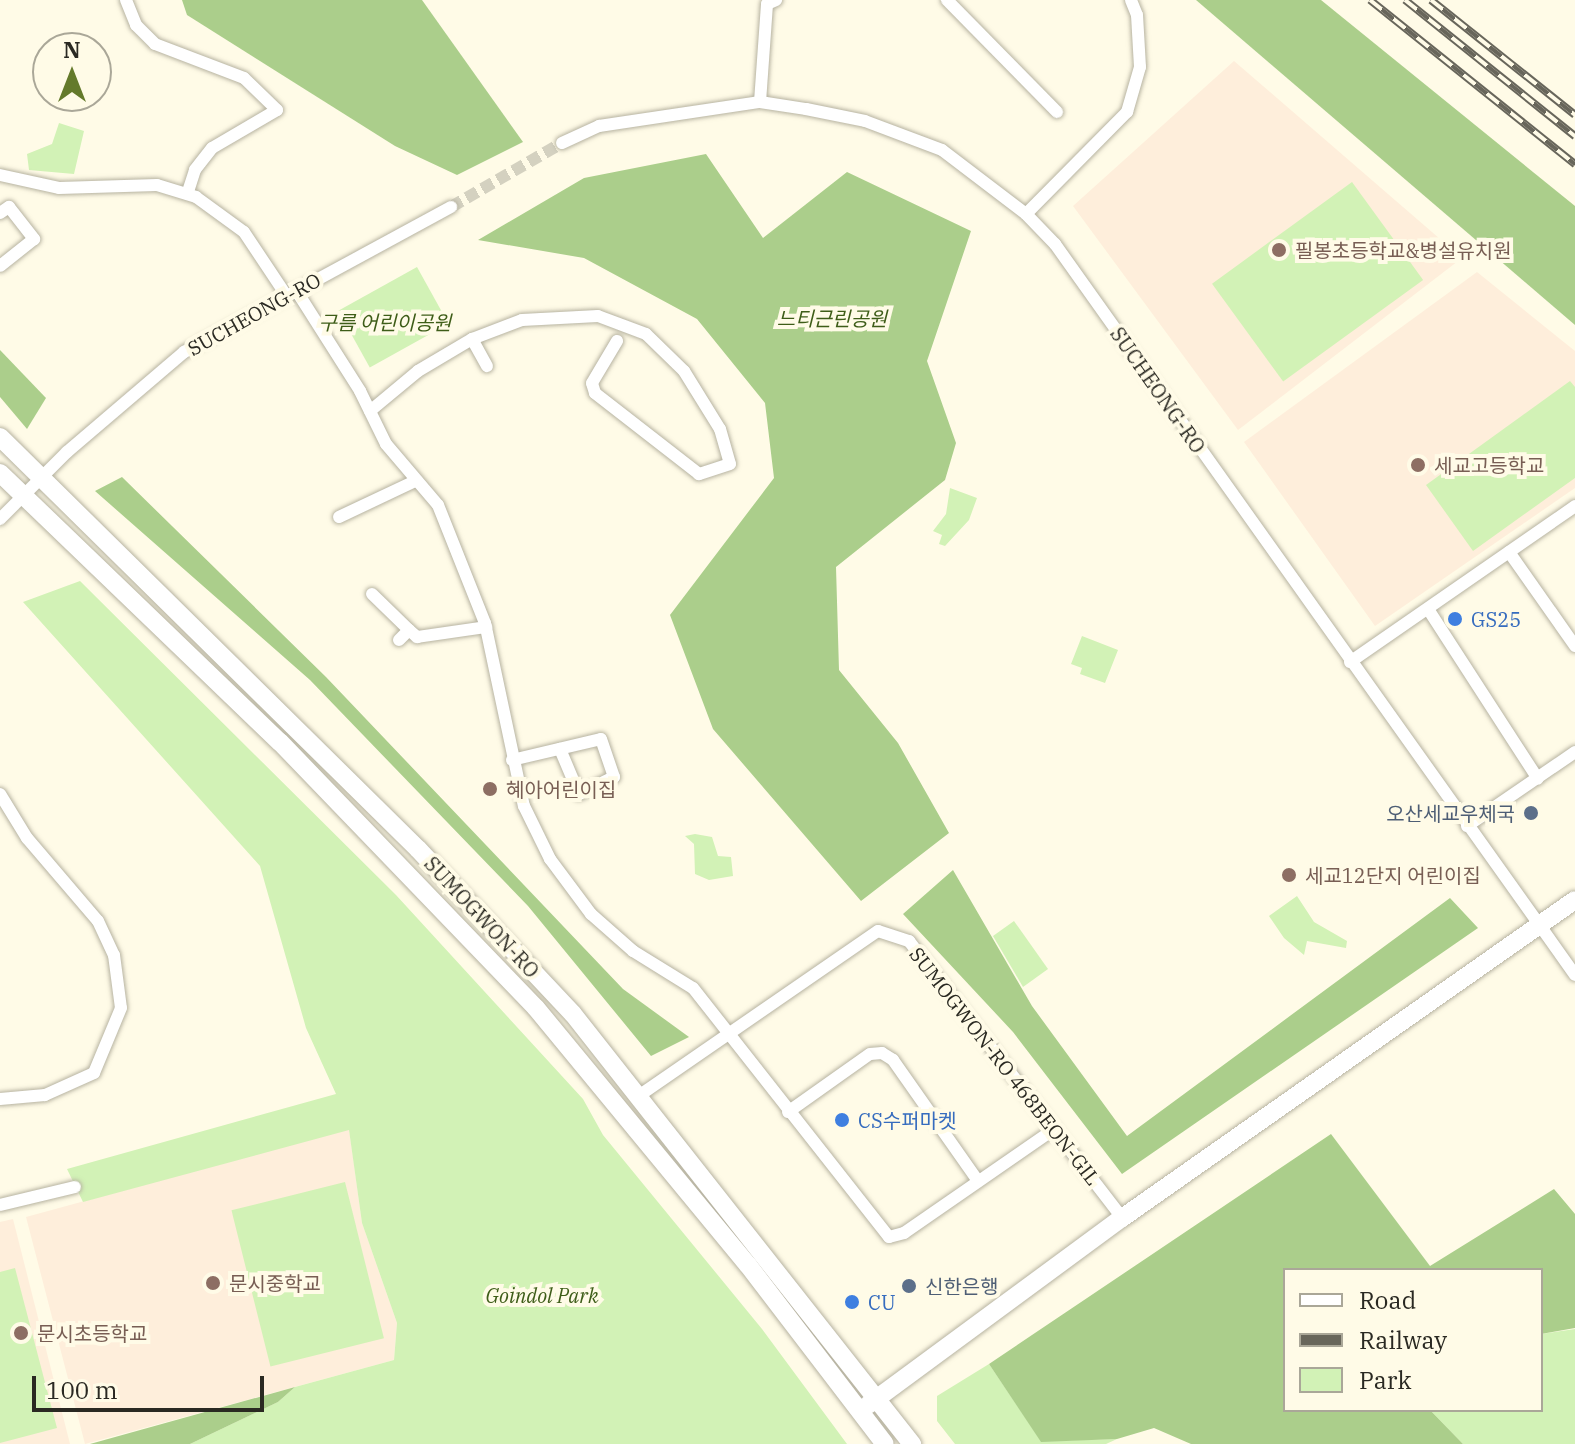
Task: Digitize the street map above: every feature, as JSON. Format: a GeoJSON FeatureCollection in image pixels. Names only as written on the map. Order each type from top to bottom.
{"type":"FeatureCollection","features":[{"type":"Feature","properties":{"kind":"street"},"geometry":{"type":"LineString","coordinates":[[126,0],[136,25],[155,44],[244,78],[277,110],[212,148],[187,194]]}},
{"type":"Feature","properties":{"kind":"street"},"geometry":{"type":"LineString","coordinates":[[947,0],[1057,112]]}},
{"type":"Feature","properties":{"kind":"street"},"geometry":{"type":"LineString","coordinates":[[1026,214],[1127,112],[1140,67],[1137,15],[1131,0]]}},
{"type":"Feature","properties":{"kind":"street"},"geometry":{"type":"LineString","coordinates":[[760,102],[767,1]]}},
{"type":"Feature","properties":{"kind":"street","name":"SUCHEONG-RO"},"geometry":{"type":"LineString","coordinates":[[562,143],[599,126],[760,102],[865,121],[942,150],[1026,214],[1055,244],[1536,925],[1575,975]]}},
{"type":"Feature","properties":{"kind":"street"},"geometry":{"type":"LineString","coordinates":[[0,175],[59,188],[131,182],[187,194],[214,207],[244,232],[291,292],[370,411],[386,444],[438,505],[486,627],[512,760],[534,829],[567,884],[615,936],[693,988],[889,1237],[904,1233],[1054,1129]]}},
{"type":"Feature","properties":{"kind":"street"},"geometry":{"type":"LineString","coordinates":[[0,266],[34,239],[4,210],[19,181]]}},
{"type":"Feature","properties":{"kind":"street","name":"SUCHEONG-RO"},"geometry":{"type":"LineString","coordinates":[[0,519],[40,479],[184,352],[451,207]]}},
{"type":"Feature","properties":{"kind":"street"},"geometry":{"type":"LineString","coordinates":[[370,411],[418,371],[472,339],[522,320],[598,316],[646,334],[684,371],[720,429],[730,464],[699,474],[595,393],[592,383],[617,341]]}},
{"type":"Feature","properties":{"kind":"street"},"geometry":{"type":"LineString","coordinates":[[472,339],[487,366]]}},
{"type":"Feature","properties":{"kind":"street","name":"SUMOGWON-RO"},"geometry":{"type":"LineString","coordinates":[[0,437],[468,900],[640,1095],[912,1444]]}},
{"type":"Feature","properties":{"kind":"street","name":"SUMOGWON-RO"},"geometry":{"type":"LineString","coordinates":[[0,473],[280,742],[536,1008],[748,1265],[885,1444]]}},
{"type":"Feature","properties":{"kind":"street"},"geometry":{"type":"LineString","coordinates":[[339,517],[415,481]]}},
{"type":"Feature","properties":{"kind":"street"},"geometry":{"type":"LineString","coordinates":[[1350,662],[1575,506]]}},
{"type":"Feature","properties":{"kind":"street"},"geometry":{"type":"LineString","coordinates":[[1509,552],[1575,646]]}},
{"type":"Feature","properties":{"kind":"street"},"geometry":{"type":"LineString","coordinates":[[372,594],[404,635],[417,637],[486,627]]}},
{"type":"Feature","properties":{"kind":"street"},"geometry":{"type":"LineString","coordinates":[[1428,609],[1538,779]]}},
{"type":"Feature","properties":{"kind":"street"},"geometry":{"type":"LineString","coordinates":[[512,760],[601,739],[614,777],[579,794],[560,749]]}},
{"type":"Feature","properties":{"kind":"street"},"geometry":{"type":"LineString","coordinates":[[1467,826],[1575,752]]}},
{"type":"Feature","properties":{"kind":"street"},"geometry":{"type":"LineString","coordinates":[[0,794],[27,838],[98,921],[114,955],[121,1008],[94,1073],[45,1095],[0,1099]]}},
{"type":"Feature","properties":{"kind":"street"},"geometry":{"type":"LineString","coordinates":[[859,1411],[1122,1218],[1575,900]]}},
{"type":"Feature","properties":{"kind":"street","name":"SUMOGWON-RO 468BEON-GIL"},"geometry":{"type":"LineString","coordinates":[[640,1095],[878,931],[909,941],[1122,1218]]}},
{"type":"Feature","properties":{"kind":"street"},"geometry":{"type":"LineString","coordinates":[[788,1112],[870,1054],[882,1053],[893,1060],[978,1181]]}},
{"type":"Feature","properties":{"kind":"street"},"geometry":{"type":"LineString","coordinates":[[0,1205],[75,1187]]}},
{"type":"Feature","properties":{"kind":"shaded area","name":"필봉초등학교&병설유치원"},"geometry":{"type":"Polygon","coordinates":[[[1234,61],[1462,258],[1238,430],[1073,206],[1234,61]]]}},
{"type":"Feature","properties":{"kind":"shaded area","name":"세교고등학교"},"geometry":{"type":"Polygon","coordinates":[[[1477,272],[1575,351],[1575,488],[1375,626],[1244,442],[1477,272]]]}},
{"type":"Feature","properties":{"kind":"shaded area","name":"문시중학교"},"geometry":{"type":"Polygon","coordinates":[[[349,1129],[362,1223],[397,1323],[394,1360],[85,1444],[26,1217],[349,1129]]]}},
{"type":"Feature","properties":{"kind":"shaded area","name":"문시초등학교"},"geometry":{"type":"Polygon","coordinates":[[[13,1219],[70,1444],[0,1444],[0,1222],[13,1219]]]}},
{"type":"Feature","properties":{"kind":"green space"},"geometry":{"type":"Polygon","coordinates":[[[182,0],[422,0],[523,142],[457,175],[395,146],[187,15],[182,0]]]}},
{"type":"Feature","properties":{"kind":"green space"},"geometry":{"type":"Polygon","coordinates":[[[1196,0],[1321,0],[1575,206],[1575,325],[1196,0]]]}},
{"type":"Feature","properties":{"kind":"green space"},"geometry":{"type":"Polygon","coordinates":[[[59,123],[84,131],[74,174],[29,170],[27,154],[52,144],[59,123]]]}},
{"type":"Feature","properties":{"kind":"green space","name":"느티근린공원"},"geometry":{"type":"Polygon","coordinates":[[[706,154],[763,238],[847,172],[971,231],[927,361],[956,443],[945,480],[836,567],[839,670],[898,743],[949,833],[861,901],[713,729],[670,615],[774,478],[765,403],[697,319],[584,258],[478,240],[584,178],[706,154]]]}},
{"type":"Feature","properties":{"kind":"green space"},"geometry":{"type":"Polygon","coordinates":[[[1352,182],[1423,280],[1283,382],[1212,284],[1352,182]]]}},
{"type":"Feature","properties":{"kind":"green space","name":"구름 어린이공원"},"geometry":{"type":"Polygon","coordinates":[[[417,267],[449,324],[370,367],[338,311],[417,267]]]}},
{"type":"Feature","properties":{"kind":"green space"},"geometry":{"type":"Polygon","coordinates":[[[0,350],[46,398],[27,429],[0,397],[0,350]]]}},
{"type":"Feature","properties":{"kind":"green space"},"geometry":{"type":"Polygon","coordinates":[[[1570,381],[1575,387],[1575,478],[1473,551],[1426,485],[1570,381]]]}},
{"type":"Feature","properties":{"kind":"green space"},"geometry":{"type":"Polygon","coordinates":[[[122,477],[326,677],[623,989],[689,1037],[651,1056],[528,906],[310,680],[95,491],[122,477]]]}},
{"type":"Feature","properties":{"kind":"green space"},"geometry":{"type":"Polygon","coordinates":[[[950,488],[977,498],[969,520],[945,546],[939,544],[942,535],[933,531],[946,514],[950,488]]]}},
{"type":"Feature","properties":{"kind":"green space","name":"Goindol Park"},"geometry":{"type":"Polygon","coordinates":[[[80,581],[396,895],[583,1099],[603,1135],[762,1329],[847,1444],[190,1444],[278,1402],[295,1387],[394,1360],[397,1323],[362,1223],[349,1130],[83,1202],[67,1169],[336,1094],[306,1028],[260,866],[23,602],[80,581]]]}},
{"type":"Feature","properties":{"kind":"green space"},"geometry":{"type":"Polygon","coordinates":[[[1082,636],[1118,650],[1105,683],[1080,674],[1082,668],[1071,664],[1082,636]]]}},
{"type":"Feature","properties":{"kind":"green space"},"geometry":{"type":"Polygon","coordinates":[[[685,836],[712,837],[718,856],[731,857],[733,876],[709,880],[695,874],[694,844],[685,836]]]}},
{"type":"Feature","properties":{"kind":"green space"},"geometry":{"type":"Polygon","coordinates":[[[953,870],[1032,1006],[1127,1136],[1450,898],[1478,928],[1122,1174],[1013,1032],[903,914],[953,870]]]}},
{"type":"Feature","properties":{"kind":"green space"},"geometry":{"type":"Polygon","coordinates":[[[1297,896],[1314,922],[1347,941],[1346,948],[1307,941],[1304,955],[1284,938],[1269,916],[1297,896]]]}},
{"type":"Feature","properties":{"kind":"green space"},"geometry":{"type":"Polygon","coordinates":[[[1014,921],[1048,969],[1023,987],[993,936],[1014,921]]]}},
{"type":"Feature","properties":{"kind":"green space"},"geometry":{"type":"Polygon","coordinates":[[[1331,1134],[1430,1266],[1554,1189],[1575,1214],[1575,1328],[1543,1334],[1543,1268],[1283,1268],[1283,1412],[1432,1412],[1463,1444],[1191,1444],[1154,1428],[1117,1439],[1041,1442],[989,1364],[1331,1134]]]}},
{"type":"Feature","properties":{"kind":"green space"},"geometry":{"type":"Polygon","coordinates":[[[345,1182],[384,1338],[270,1367],[231,1210],[345,1182]]]}},
{"type":"Feature","properties":{"kind":"green space","name":"문시초등학교"},"geometry":{"type":"Polygon","coordinates":[[[15,1268],[57,1428],[0,1443],[0,1272],[15,1268]]]}},
{"type":"Feature","properties":{"kind":"green space"},"geometry":{"type":"Polygon","coordinates":[[[1575,1329],[1575,1444],[1463,1444],[1432,1412],[1543,1412],[1543,1334],[1575,1329]]]}},
{"type":"Feature","properties":{"kind":"green space"},"geometry":{"type":"Polygon","coordinates":[[[989,1364],[1041,1441],[1117,1439],[1106,1444],[955,1444],[937,1421],[937,1396],[989,1364]]]}},
{"type":"Feature","properties":{"kind":"green space"},"geometry":{"type":"Polygon","coordinates":[[[295,1387],[278,1402],[190,1444],[90,1444],[295,1387]]]}},
{"type":"Feature","properties":{"kind":"tunnel"},"geometry":{"type":"LineString","coordinates":[[451,207],[562,143]]}},
{"type":"Feature","properties":{"kind":"railway"},"geometry":{"type":"LineString","coordinates":[[1370,0],[1575,164]]}},
{"type":"Feature","properties":{"kind":"railway"},"geometry":{"type":"LineString","coordinates":[[1405,0],[1575,136]]}},
{"type":"Feature","properties":{"kind":"railway"},"geometry":{"type":"LineString","coordinates":[[1431,0],[1575,115]]}},
{"type":"Feature","properties":{"kind":"place","name":"필봉초등학교&병설유치원"},"geometry":{"type":"Point","coordinates":[1279,250]}},
{"type":"Feature","properties":{"kind":"place","name":"세교고등학교"},"geometry":{"type":"Point","coordinates":[1418,465]}},
{"type":"Feature","properties":{"kind":"place","name":"GS25"},"geometry":{"type":"Point","coordinates":[1455,619]}},
{"type":"Feature","properties":{"kind":"place","name":"혜아어린이집"},"geometry":{"type":"Point","coordinates":[490,789]}},
{"type":"Feature","properties":{"kind":"place","name":"오산세교우체국"},"geometry":{"type":"Point","coordinates":[1531,813]}},
{"type":"Feature","properties":{"kind":"place","name":"세교12단지 어린이집"},"geometry":{"type":"Point","coordinates":[1289,875]}},
{"type":"Feature","properties":{"kind":"place","name":"CS수퍼마켓"},"geometry":{"type":"Point","coordinates":[842,1120]}},
{"type":"Feature","properties":{"kind":"place","name":"문시중학교"},"geometry":{"type":"Point","coordinates":[213,1283]}},
{"type":"Feature","properties":{"kind":"place","name":"신한은행"},"geometry":{"type":"Point","coordinates":[909,1286]}},
{"type":"Feature","properties":{"kind":"place","name":"CU"},"geometry":{"type":"Point","coordinates":[852,1302]}},
{"type":"Feature","properties":{"kind":"place","name":"문시초등학교"},"geometry":{"type":"Point","coordinates":[21,1333]}}]}
